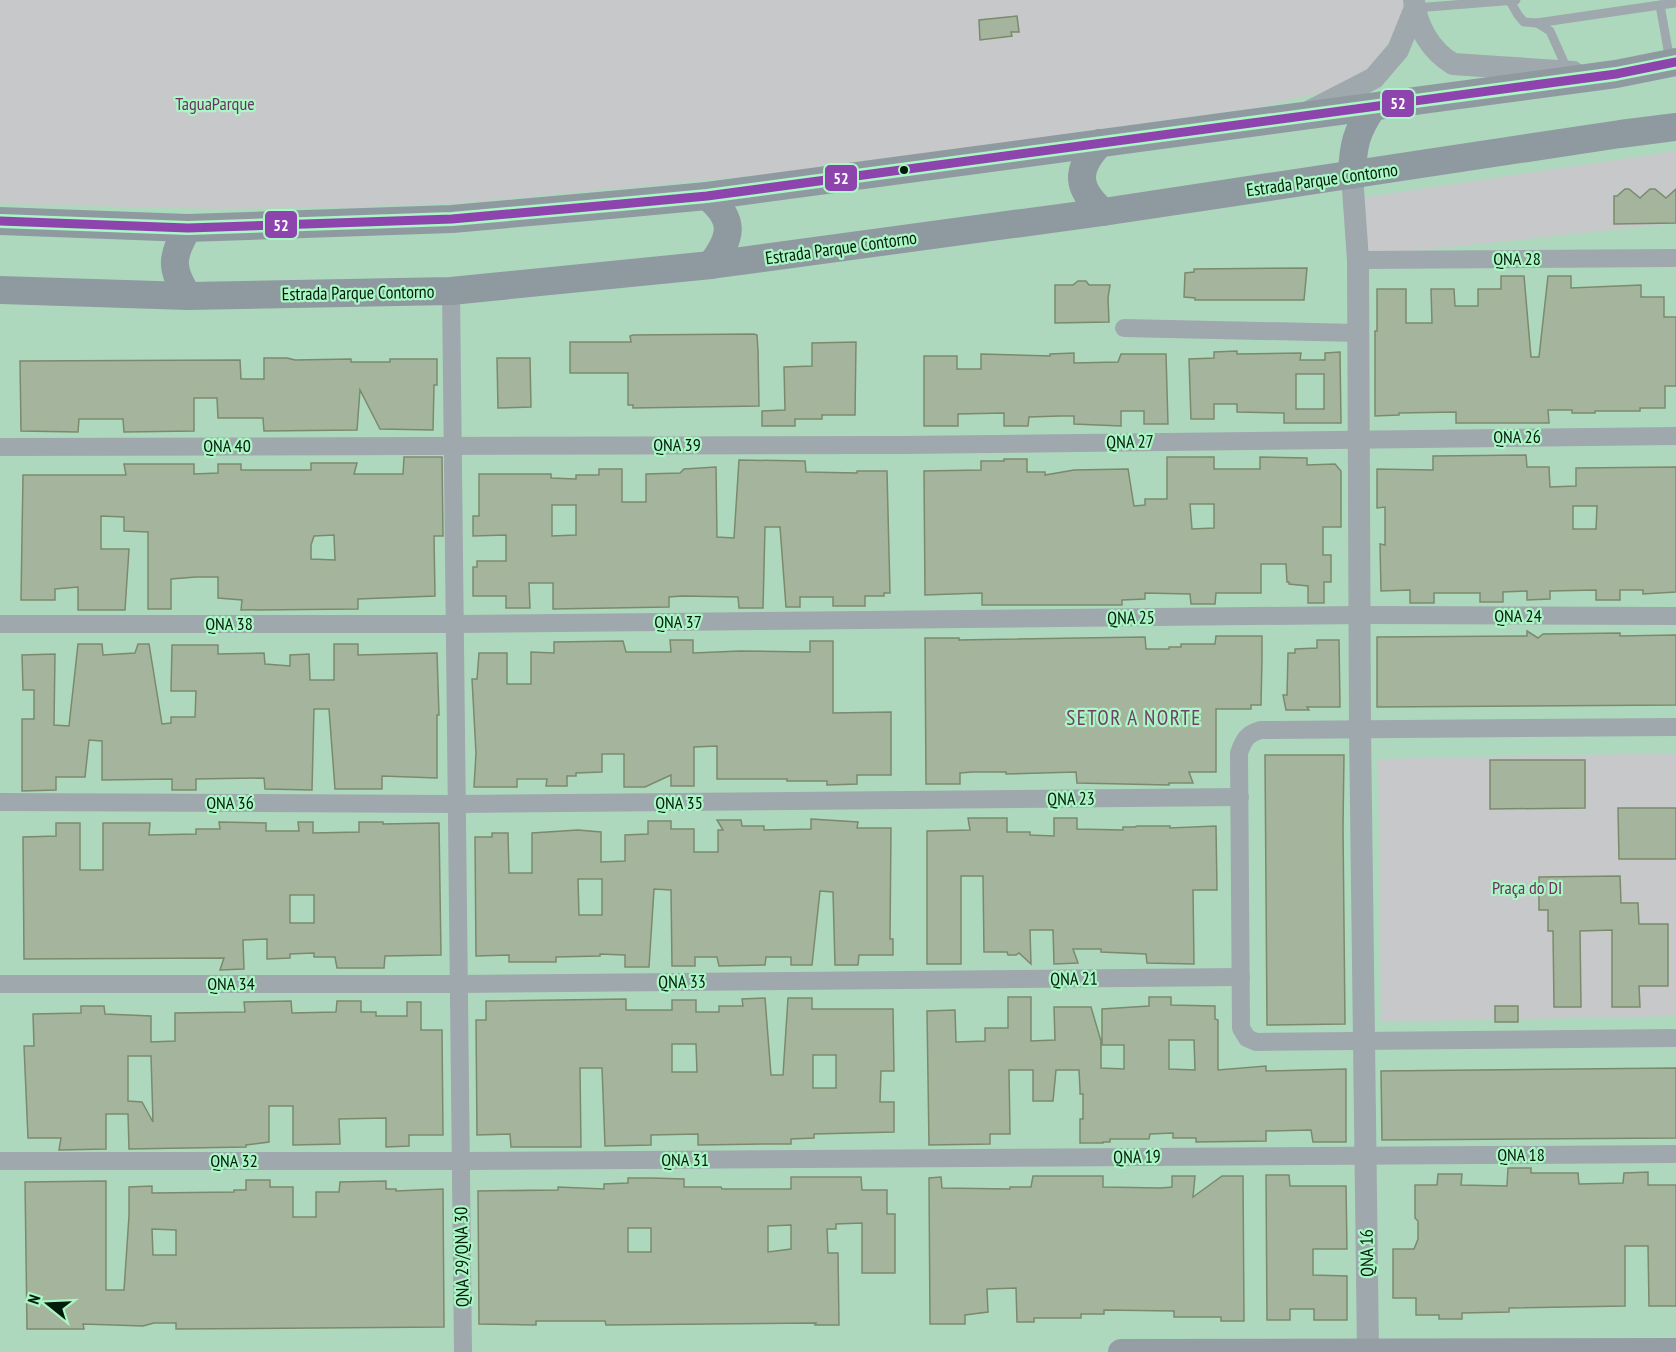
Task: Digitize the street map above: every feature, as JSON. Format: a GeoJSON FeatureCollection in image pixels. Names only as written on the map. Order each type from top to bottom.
{"type":"FeatureCollection","features":[{"type":"Feature","properties":{"kind":"highway"},"geometry":{"type":"LineString","coordinates":[[0,221],[188,228],[452,219],[707,196],[1611,74],[1673,63]]}},
{"type":"Feature","properties":{"kind":"highway"},"geometry":{"type":"LineString","coordinates":[[1352,176],[1353,147],[1373,106]]}},
{"type":"Feature","properties":{"kind":"highway","name":"Estrada Parque Contorno"},"geometry":{"type":"LineString","coordinates":[[0,290],[188,296],[451,291],[711,265],[1103,212],[1676,127]]}},
{"type":"Feature","properties":{"kind":"highway"},"geometry":{"type":"LineString","coordinates":[[1100,143],[1086,160],[1081,179],[1084,191],[1103,212]]}},
{"type":"Feature","properties":{"kind":"highway"},"geometry":{"type":"LineString","coordinates":[[707,196],[721,208],[728,222],[723,249],[711,265]]}},
{"type":"Feature","properties":{"kind":"highway"},"geometry":{"type":"LineString","coordinates":[[188,228],[179,242],[174,258],[175,272],[188,296]]}},
{"type":"Feature","properties":{"kind":"main road"},"geometry":{"type":"LineString","coordinates":[[1121,1352],[1676,1351]]}},
{"type":"Feature","properties":{"kind":"street"},"geometry":{"type":"LineString","coordinates":[[1414,4],[1427,39],[1435,51],[1454,64],[1611,74]]}},
{"type":"Feature","properties":{"kind":"street"},"geometry":{"type":"LineString","coordinates":[[1302,115],[1374,78],[1398,50],[1414,4]]}},
{"type":"Feature","properties":{"kind":"street","name":"QNA 16"},"geometry":{"type":"LineString","coordinates":[[1352,176],[1358,260],[1360,729],[1368,1352]]}},
{"type":"Feature","properties":{"kind":"street","name":"QNA 28"},"geometry":{"type":"LineString","coordinates":[[1358,260],[1676,258]]}},
{"type":"Feature","properties":{"kind":"street","name":"QNA 29/QNA 30"},"geometry":{"type":"LineString","coordinates":[[451,291],[463,1352]]}},
{"type":"Feature","properties":{"kind":"street"},"geometry":{"type":"LineString","coordinates":[[1124,328],[1358,333]]}},
{"type":"Feature","properties":{"kind":"street","name":"QNA 26"},"geometry":{"type":"LineString","coordinates":[[1359,439],[1676,436]]}},
{"type":"Feature","properties":{"kind":"street","name":"QNA 27"},"geometry":{"type":"LineString","coordinates":[[900,445],[1359,439]]}},
{"type":"Feature","properties":{"kind":"street","name":"QNA 39"},"geometry":{"type":"LineString","coordinates":[[453,445],[900,445]]}},
{"type":"Feature","properties":{"kind":"street","name":"QNA 40"},"geometry":{"type":"LineString","coordinates":[[1,447],[453,445]]}},
{"type":"Feature","properties":{"kind":"street","name":"QNA 24"},"geometry":{"type":"LineString","coordinates":[[1360,615],[1676,616]]}},
{"type":"Feature","properties":{"kind":"street","name":"QNA 25"},"geometry":{"type":"LineString","coordinates":[[902,620],[1360,615]]}},
{"type":"Feature","properties":{"kind":"street","name":"QNA 37"},"geometry":{"type":"LineString","coordinates":[[454,624],[902,620]]}},
{"type":"Feature","properties":{"kind":"street","name":"QNA 38"},"geometry":{"type":"LineString","coordinates":[[2,624],[454,624]]}},
{"type":"Feature","properties":{"kind":"street"},"geometry":{"type":"LineString","coordinates":[[1676,726],[1261,730],[1249,734],[1243,741],[1239,753],[1241,1028],[1247,1038],[1256,1042],[1676,1038]]}},
{"type":"Feature","properties":{"kind":"street","name":"QNA 23"},"geometry":{"type":"LineString","coordinates":[[902,801],[1240,797]]}},
{"type":"Feature","properties":{"kind":"street","name":"QNA 35"},"geometry":{"type":"LineString","coordinates":[[456,804],[902,801]]}},
{"type":"Feature","properties":{"kind":"street","name":"QNA 36"},"geometry":{"type":"LineString","coordinates":[[2,802],[456,804]]}},
{"type":"Feature","properties":{"kind":"street","name":"QNA 21"},"geometry":{"type":"LineString","coordinates":[[906,980],[1241,977]]}},
{"type":"Feature","properties":{"kind":"street","name":"QNA 33"},"geometry":{"type":"LineString","coordinates":[[458,984],[906,980]]}},
{"type":"Feature","properties":{"kind":"street","name":"QNA 34"},"geometry":{"type":"LineString","coordinates":[[2,984],[458,984]]}},
{"type":"Feature","properties":{"kind":"street","name":"QNA 18"},"geometry":{"type":"LineString","coordinates":[[1366,1155],[1676,1154]]}},
{"type":"Feature","properties":{"kind":"street","name":"QNA 19"},"geometry":{"type":"LineString","coordinates":[[909,1159],[1366,1155]]}},
{"type":"Feature","properties":{"kind":"street","name":"QNA 31"},"geometry":{"type":"LineString","coordinates":[[461,1161],[909,1159]]}},
{"type":"Feature","properties":{"kind":"street","name":"QNA 32"},"geometry":{"type":"LineString","coordinates":[[3,1161],[461,1161]]}},
{"type":"Feature","properties":{"kind":"lane"},"geometry":{"type":"LineString","coordinates":[[1414,4],[1516,0]]}},
{"type":"Feature","properties":{"kind":"lane"},"geometry":{"type":"LineString","coordinates":[[1510,1],[1524,22],[1537,23],[1676,3]]}},
{"type":"Feature","properties":{"kind":"lane"},"geometry":{"type":"LineString","coordinates":[[1660,5],[1673,63]]}},
{"type":"Feature","properties":{"kind":"lane"},"geometry":{"type":"LineString","coordinates":[[1537,23],[1550,31],[1568,71]]}},
{"type":"Feature","properties":{"kind":"green space","name":"TaguaParque"},"geometry":{"type":"Polygon","coordinates":[[[0,0],[1406,0],[1397,34],[1361,78],[1330,91],[1249,109],[794,172],[474,202],[363,207],[213,209],[0,204],[0,0]]]}},
{"type":"Feature","properties":{"kind":"green space"},"geometry":{"type":"Polygon","coordinates":[[[1676,151],[1676,223],[1365,256],[1359,198],[1676,151]]]}},
{"type":"Feature","properties":{"kind":"green space","name":"Praça do DI"},"geometry":{"type":"Polygon","coordinates":[[[1676,753],[1676,1016],[1381,1022],[1378,759],[1676,753]]]}},
{"type":"Feature","properties":{"kind":"building"},"geometry":{"type":"Polygon","coordinates":[[[1017,16],[1019,32],[1011,32],[1012,36],[980,40],[979,20],[1017,16]]]}},
{"type":"Feature","properties":{"kind":"building"},"geometry":{"type":"Polygon","coordinates":[[[1629,189],[1640,198],[1650,189],[1655,189],[1666,198],[1676,189],[1676,223],[1614,224],[1614,196],[1629,189]]]}},
{"type":"Feature","properties":{"kind":"building"},"geometry":{"type":"Polygon","coordinates":[[[1307,268],[1304,300],[1195,300],[1195,298],[1184,297],[1185,273],[1194,272],[1194,269],[1307,268]]]}},
{"type":"Feature","properties":{"kind":"building"},"geometry":{"type":"Polygon","coordinates":[[[1501,276],[1524,276],[1531,357],[1539,357],[1548,276],[1571,276],[1571,288],[1641,285],[1641,297],[1664,297],[1664,317],[1676,317],[1676,386],[1665,386],[1665,408],[1640,408],[1640,411],[1595,411],[1595,413],[1548,410],[1549,423],[1456,423],[1456,412],[1399,413],[1399,415],[1375,416],[1377,289],[1406,289],[1406,323],[1432,323],[1431,289],[1454,289],[1455,306],[1478,306],[1478,289],[1501,289],[1501,276]]]}},
{"type":"Feature","properties":{"kind":"building"},"geometry":{"type":"Polygon","coordinates":[[[1078,281],[1086,281],[1089,285],[1110,285],[1109,322],[1055,323],[1055,285],[1073,285],[1078,281]]]}},
{"type":"Feature","properties":{"kind":"building"},"geometry":{"type":"Polygon","coordinates":[[[633,335],[757,335],[759,406],[633,408],[633,405],[628,405],[628,373],[570,373],[570,342],[631,342],[630,336],[633,335]]]}},
{"type":"Feature","properties":{"kind":"building"},"geometry":{"type":"Polygon","coordinates":[[[856,342],[855,415],[822,415],[822,419],[795,419],[795,426],[762,426],[762,411],[785,410],[784,367],[812,366],[812,343],[856,342]]]}},
{"type":"Feature","properties":{"kind":"building"},"geometry":{"type":"Polygon","coordinates":[[[1214,352],[1301,353],[1300,360],[1325,360],[1325,353],[1340,352],[1341,423],[1284,423],[1284,413],[1237,412],[1237,404],[1214,404],[1214,419],[1191,419],[1189,359],[1214,358],[1214,352]],[[1296,374],[1296,409],[1324,409],[1324,374],[1296,374]]]}},
{"type":"Feature","properties":{"kind":"building"},"geometry":{"type":"Polygon","coordinates":[[[1074,353],[1074,363],[1118,362],[1121,354],[1166,354],[1168,424],[1144,424],[1144,411],[1121,411],[1121,426],[1074,424],[1074,416],[1059,416],[1029,417],[1028,426],[1004,426],[1004,413],[958,414],[958,426],[924,426],[924,356],[957,356],[957,369],[981,369],[981,354],[1050,356],[1050,354],[1074,353]]]}},
{"type":"Feature","properties":{"kind":"building"},"geometry":{"type":"Polygon","coordinates":[[[264,358],[351,359],[351,362],[437,359],[433,430],[380,429],[360,390],[357,430],[264,431],[263,418],[218,418],[217,398],[194,398],[194,431],[124,432],[123,419],[79,419],[78,432],[21,431],[20,361],[240,360],[241,379],[264,379],[264,358]]]}},
{"type":"Feature","properties":{"kind":"building"},"geometry":{"type":"Polygon","coordinates":[[[497,358],[530,358],[531,407],[498,408],[497,358]]]}},
{"type":"Feature","properties":{"kind":"building"},"geometry":{"type":"Polygon","coordinates":[[[1526,455],[1527,467],[1549,467],[1550,487],[1576,486],[1576,468],[1676,467],[1676,592],[1643,594],[1643,590],[1620,590],[1620,600],[1596,600],[1596,590],[1550,591],[1550,599],[1527,600],[1527,591],[1503,592],[1503,602],[1480,602],[1480,593],[1434,593],[1434,603],[1410,603],[1410,590],[1381,591],[1380,544],[1385,545],[1385,507],[1377,508],[1377,469],[1433,470],[1433,456],[1526,455]],[[1573,506],[1573,529],[1596,529],[1597,506],[1573,506]]]}},
{"type":"Feature","properties":{"kind":"building"},"geometry":{"type":"Polygon","coordinates":[[[404,457],[442,457],[443,536],[434,536],[435,596],[358,599],[358,609],[241,610],[242,600],[218,598],[218,577],[196,577],[171,579],[171,609],[148,609],[148,532],[124,531],[124,517],[101,516],[101,549],[129,549],[125,610],[78,610],[78,587],[55,589],[55,600],[21,600],[23,475],[126,475],[124,464],[194,464],[194,474],[218,473],[218,464],[241,464],[241,470],[311,470],[311,463],[357,463],[354,474],[403,474],[404,457]],[[334,535],[314,536],[311,545],[311,559],[335,560],[334,535]]]}},
{"type":"Feature","properties":{"kind":"building"},"geometry":{"type":"Polygon","coordinates":[[[1167,457],[1214,457],[1214,469],[1260,469],[1260,457],[1307,458],[1307,465],[1335,464],[1341,471],[1341,527],[1323,527],[1323,555],[1331,555],[1331,582],[1324,582],[1324,603],[1308,603],[1308,586],[1287,582],[1286,564],[1261,564],[1261,593],[1216,593],[1215,604],[1191,604],[1190,594],[1145,593],[1145,599],[1122,600],[1122,605],[982,605],[982,593],[925,595],[924,471],[981,470],[981,461],[1004,461],[1004,459],[1027,459],[1027,472],[1045,472],[1045,475],[1074,470],[1128,469],[1134,506],[1145,505],[1145,499],[1167,499],[1167,457]],[[1190,504],[1192,529],[1214,528],[1214,504],[1190,504]]]}},
{"type":"Feature","properties":{"kind":"building"},"geometry":{"type":"Polygon","coordinates":[[[739,460],[805,461],[806,472],[887,471],[890,593],[884,593],[884,596],[865,596],[865,606],[833,606],[833,597],[800,597],[800,607],[786,607],[780,527],[765,527],[763,608],[739,608],[738,597],[682,596],[669,597],[669,607],[553,609],[553,583],[529,583],[530,608],[506,608],[506,596],[473,596],[473,567],[477,567],[477,561],[506,561],[506,535],[473,536],[473,516],[479,516],[479,474],[551,474],[551,478],[576,479],[576,475],[599,475],[599,469],[622,469],[622,502],[646,502],[646,474],[680,473],[684,469],[716,467],[717,537],[734,538],[739,460]],[[552,505],[552,536],[576,535],[576,505],[552,505]]]}},
{"type":"Feature","properties":{"kind":"building"},"geometry":{"type":"Polygon","coordinates":[[[1527,631],[1538,638],[1543,634],[1676,635],[1676,705],[1377,707],[1377,637],[1527,636],[1527,631]]]}},
{"type":"Feature","properties":{"kind":"building"},"geometry":{"type":"Polygon","coordinates":[[[1216,636],[1262,636],[1262,659],[1261,705],[1251,705],[1251,709],[1216,709],[1216,772],[1189,772],[1193,783],[1169,783],[1169,785],[1077,783],[1076,772],[1006,774],[1006,772],[972,772],[960,773],[960,784],[926,784],[925,638],[959,638],[959,640],[1145,637],[1146,649],[1169,649],[1169,647],[1181,647],[1181,644],[1215,644],[1216,636]]]}},
{"type":"Feature","properties":{"kind":"building"},"geometry":{"type":"Polygon","coordinates":[[[670,640],[693,640],[693,653],[810,652],[810,641],[833,641],[833,713],[891,712],[891,775],[857,775],[857,784],[827,785],[827,781],[717,779],[717,746],[694,747],[694,786],[671,786],[671,775],[645,787],[624,787],[624,754],[602,754],[602,772],[576,773],[576,776],[567,776],[567,786],[546,786],[547,779],[517,779],[517,787],[474,787],[476,753],[472,679],[477,679],[479,653],[507,653],[507,684],[531,684],[531,652],[554,653],[554,642],[623,641],[626,652],[671,652],[670,640]]]}},
{"type":"Feature","properties":{"kind":"building"},"geometry":{"type":"Polygon","coordinates":[[[1317,640],[1339,640],[1340,707],[1307,707],[1309,710],[1286,710],[1283,695],[1287,695],[1288,653],[1295,653],[1295,649],[1317,648],[1317,640]]]}},
{"type":"Feature","properties":{"kind":"building"},"geometry":{"type":"Polygon","coordinates":[[[78,644],[102,644],[103,655],[135,653],[138,644],[149,644],[162,724],[171,723],[171,717],[195,717],[196,691],[171,691],[172,645],[218,645],[218,654],[264,653],[265,664],[290,666],[290,655],[309,654],[310,680],[334,680],[334,644],[358,644],[358,655],[437,653],[439,715],[437,715],[437,778],[382,776],[382,789],[335,789],[329,709],[314,709],[312,790],[265,789],[264,778],[196,779],[196,790],[172,790],[172,779],[102,780],[102,741],[89,740],[85,777],[56,777],[56,790],[22,791],[22,719],[34,719],[34,690],[23,690],[22,655],[55,654],[54,725],[69,726],[78,644]]]}},
{"type":"Feature","properties":{"kind":"building"},"geometry":{"type":"Polygon","coordinates":[[[1265,755],[1344,755],[1345,1024],[1267,1025],[1265,755]]]}},
{"type":"Feature","properties":{"kind":"building"},"geometry":{"type":"Polygon","coordinates":[[[1490,760],[1585,760],[1585,808],[1490,809],[1490,760]]]}},
{"type":"Feature","properties":{"kind":"building"},"geometry":{"type":"Polygon","coordinates":[[[1618,808],[1676,808],[1676,859],[1619,859],[1618,808]]]}},
{"type":"Feature","properties":{"kind":"building"},"geometry":{"type":"Polygon","coordinates":[[[968,818],[1007,818],[1007,832],[1030,832],[1030,835],[1054,836],[1054,818],[1077,818],[1077,829],[1123,830],[1123,827],[1137,826],[1170,826],[1170,828],[1216,826],[1217,890],[1193,890],[1194,964],[1147,963],[1146,954],[1101,952],[1101,949],[1073,949],[1078,963],[1054,964],[1053,930],[1030,930],[1031,964],[1019,953],[1008,955],[1007,952],[984,952],[983,876],[961,876],[961,964],[927,964],[927,831],[970,830],[968,818]]]}},
{"type":"Feature","properties":{"kind":"building"},"geometry":{"type":"Polygon","coordinates":[[[811,819],[858,822],[857,828],[891,828],[890,939],[893,939],[893,955],[859,955],[858,965],[835,965],[833,892],[820,891],[812,965],[791,965],[791,957],[766,957],[765,965],[719,966],[717,957],[695,957],[695,966],[672,966],[671,890],[654,889],[649,967],[625,967],[625,955],[556,957],[556,962],[509,962],[509,955],[476,956],[475,837],[492,837],[492,833],[508,833],[509,873],[532,873],[532,833],[578,830],[601,832],[601,862],[625,861],[625,835],[648,834],[648,821],[671,821],[671,829],[694,829],[694,852],[718,852],[718,830],[723,830],[717,820],[741,820],[742,826],[764,826],[764,830],[811,829],[811,819]],[[578,879],[579,915],[602,915],[602,879],[578,879]]]}},
{"type":"Feature","properties":{"kind":"building"},"geometry":{"type":"Polygon","coordinates":[[[219,822],[266,823],[266,831],[299,831],[298,822],[313,822],[313,833],[359,832],[359,822],[439,823],[441,955],[385,956],[384,968],[337,968],[335,957],[314,957],[314,953],[290,954],[290,958],[267,959],[267,939],[243,940],[244,969],[220,970],[224,958],[24,959],[23,837],[56,836],[56,823],[80,823],[80,870],[103,870],[103,823],[150,823],[149,835],[196,834],[196,829],[220,829],[219,822]],[[290,895],[290,923],[314,923],[314,895],[290,895]]]}},
{"type":"Feature","properties":{"kind":"building"},"geometry":{"type":"Polygon","coordinates":[[[1620,876],[1621,903],[1638,903],[1639,924],[1668,924],[1668,986],[1639,986],[1640,1007],[1612,1007],[1612,930],[1580,931],[1581,1007],[1554,1007],[1553,931],[1548,931],[1548,910],[1539,910],[1539,877],[1620,876]]]}},
{"type":"Feature","properties":{"kind":"building"},"geometry":{"type":"Polygon","coordinates":[[[1008,997],[1031,997],[1031,1041],[1055,1040],[1054,1007],[1091,1007],[1101,1041],[1101,1068],[1124,1069],[1124,1045],[1102,1045],[1102,1009],[1149,1006],[1149,997],[1171,997],[1171,1005],[1215,1006],[1215,1019],[1218,1020],[1218,1070],[1266,1066],[1266,1071],[1346,1069],[1346,1142],[1313,1142],[1311,1130],[1266,1131],[1266,1141],[1196,1142],[1196,1138],[1173,1138],[1173,1133],[1150,1134],[1149,1139],[1110,1139],[1110,1142],[1103,1143],[1080,1143],[1083,1094],[1080,1094],[1079,1070],[1056,1070],[1053,1101],[1033,1101],[1033,1070],[1009,1070],[1010,1134],[990,1134],[990,1144],[929,1145],[927,1011],[955,1010],[956,1042],[985,1041],[985,1028],[1008,1028],[1008,997]],[[1169,1040],[1169,1069],[1195,1070],[1194,1040],[1169,1040]]]}},
{"type":"Feature","properties":{"kind":"building"},"geometry":{"type":"Polygon","coordinates":[[[765,998],[771,1075],[783,1075],[788,998],[812,998],[812,1009],[893,1009],[894,1071],[881,1071],[880,1102],[894,1102],[894,1132],[814,1134],[814,1138],[791,1139],[791,1144],[698,1145],[698,1134],[651,1135],[651,1145],[605,1146],[602,1068],[580,1068],[581,1147],[511,1147],[510,1134],[477,1135],[476,1020],[486,1020],[486,1001],[626,999],[626,1010],[672,1010],[672,1000],[696,1000],[696,1012],[719,1012],[719,1006],[743,1006],[742,999],[765,998]],[[672,1044],[672,1072],[697,1072],[696,1044],[672,1044]],[[813,1055],[813,1088],[836,1088],[836,1055],[813,1055]]]}},
{"type":"Feature","properties":{"kind":"building"},"geometry":{"type":"Polygon","coordinates":[[[291,1001],[292,1013],[336,1012],[337,1001],[361,1001],[361,1012],[376,1012],[376,1016],[407,1016],[407,1002],[421,1002],[421,1030],[442,1030],[443,1135],[409,1135],[409,1146],[386,1147],[386,1118],[339,1119],[340,1144],[293,1145],[293,1106],[269,1106],[269,1142],[246,1145],[246,1147],[129,1149],[128,1114],[106,1114],[106,1149],[59,1150],[61,1138],[28,1138],[24,1046],[34,1046],[33,1014],[81,1013],[81,1006],[104,1006],[105,1014],[151,1016],[151,1042],[175,1041],[175,1013],[245,1012],[244,1002],[291,1001]],[[128,1056],[128,1101],[142,1102],[153,1122],[151,1056],[128,1056]]]}},
{"type":"Feature","properties":{"kind":"building"},"geometry":{"type":"Polygon","coordinates":[[[1495,1006],[1518,1006],[1518,1022],[1495,1022],[1495,1006]]]}},
{"type":"Feature","properties":{"kind":"building"},"geometry":{"type":"Polygon","coordinates":[[[1676,1068],[1676,1138],[1382,1140],[1381,1071],[1676,1068]]]}},
{"type":"Feature","properties":{"kind":"building"},"geometry":{"type":"Polygon","coordinates":[[[1508,1168],[1531,1168],[1531,1173],[1578,1173],[1579,1184],[1623,1183],[1624,1173],[1648,1172],[1648,1185],[1676,1185],[1676,1306],[1649,1306],[1648,1246],[1625,1246],[1625,1306],[1509,1308],[1509,1312],[1462,1313],[1462,1319],[1439,1319],[1439,1315],[1416,1315],[1416,1298],[1393,1298],[1393,1249],[1414,1249],[1418,1239],[1418,1221],[1415,1218],[1415,1185],[1437,1185],[1438,1174],[1462,1174],[1461,1185],[1507,1186],[1508,1168]]]}},
{"type":"Feature","properties":{"kind":"building"},"geometry":{"type":"Polygon","coordinates":[[[1266,1175],[1289,1175],[1290,1186],[1346,1186],[1347,1249],[1313,1249],[1313,1275],[1347,1276],[1347,1320],[1314,1320],[1314,1309],[1290,1309],[1290,1320],[1267,1320],[1266,1175]]]}},
{"type":"Feature","properties":{"kind":"building"},"geometry":{"type":"Polygon","coordinates":[[[1033,1176],[1103,1176],[1103,1187],[1161,1188],[1172,1187],[1172,1176],[1195,1176],[1193,1197],[1222,1176],[1243,1176],[1244,1321],[1221,1321],[1221,1317],[1174,1317],[1174,1311],[1104,1310],[1104,1314],[1081,1314],[1081,1318],[1034,1318],[1034,1322],[1017,1322],[1016,1288],[987,1289],[988,1312],[965,1315],[965,1324],[930,1324],[929,1178],[941,1177],[942,1188],[1010,1189],[1010,1187],[1031,1187],[1033,1176]]]}},
{"type":"Feature","properties":{"kind":"building"},"geometry":{"type":"Polygon","coordinates":[[[791,1177],[861,1177],[862,1190],[887,1190],[887,1214],[895,1214],[895,1273],[862,1273],[862,1223],[836,1224],[836,1229],[827,1229],[828,1253],[838,1253],[839,1325],[815,1325],[816,1323],[606,1325],[605,1321],[536,1321],[536,1325],[479,1324],[478,1191],[558,1190],[558,1187],[604,1189],[604,1184],[628,1183],[628,1178],[684,1179],[684,1187],[791,1189],[791,1177]],[[791,1225],[768,1226],[768,1252],[791,1249],[791,1225]],[[628,1228],[628,1252],[651,1252],[651,1228],[628,1228]]]}},
{"type":"Feature","properties":{"kind":"building"},"geometry":{"type":"Polygon","coordinates":[[[246,1180],[270,1180],[270,1187],[293,1187],[293,1217],[316,1217],[316,1192],[339,1192],[340,1182],[386,1181],[386,1189],[396,1189],[396,1191],[443,1189],[444,1327],[176,1329],[176,1323],[154,1323],[143,1326],[83,1324],[84,1329],[27,1329],[25,1182],[106,1181],[106,1290],[124,1290],[129,1187],[152,1186],[152,1193],[246,1190],[246,1180]],[[152,1229],[153,1255],[176,1255],[176,1230],[152,1229]]]}},
{"type":"Feature","properties":{"kind":"transit line","name":"52"},"geometry":{"type":"LineString","coordinates":[[0,221],[188,228],[452,219],[707,196],[1616,74],[1676,62]]}},
{"type":"Feature","properties":{"kind":"district","name":"SETOR A NORTE"},"geometry":{"type":"Point","coordinates":[1134,718]}}]}
